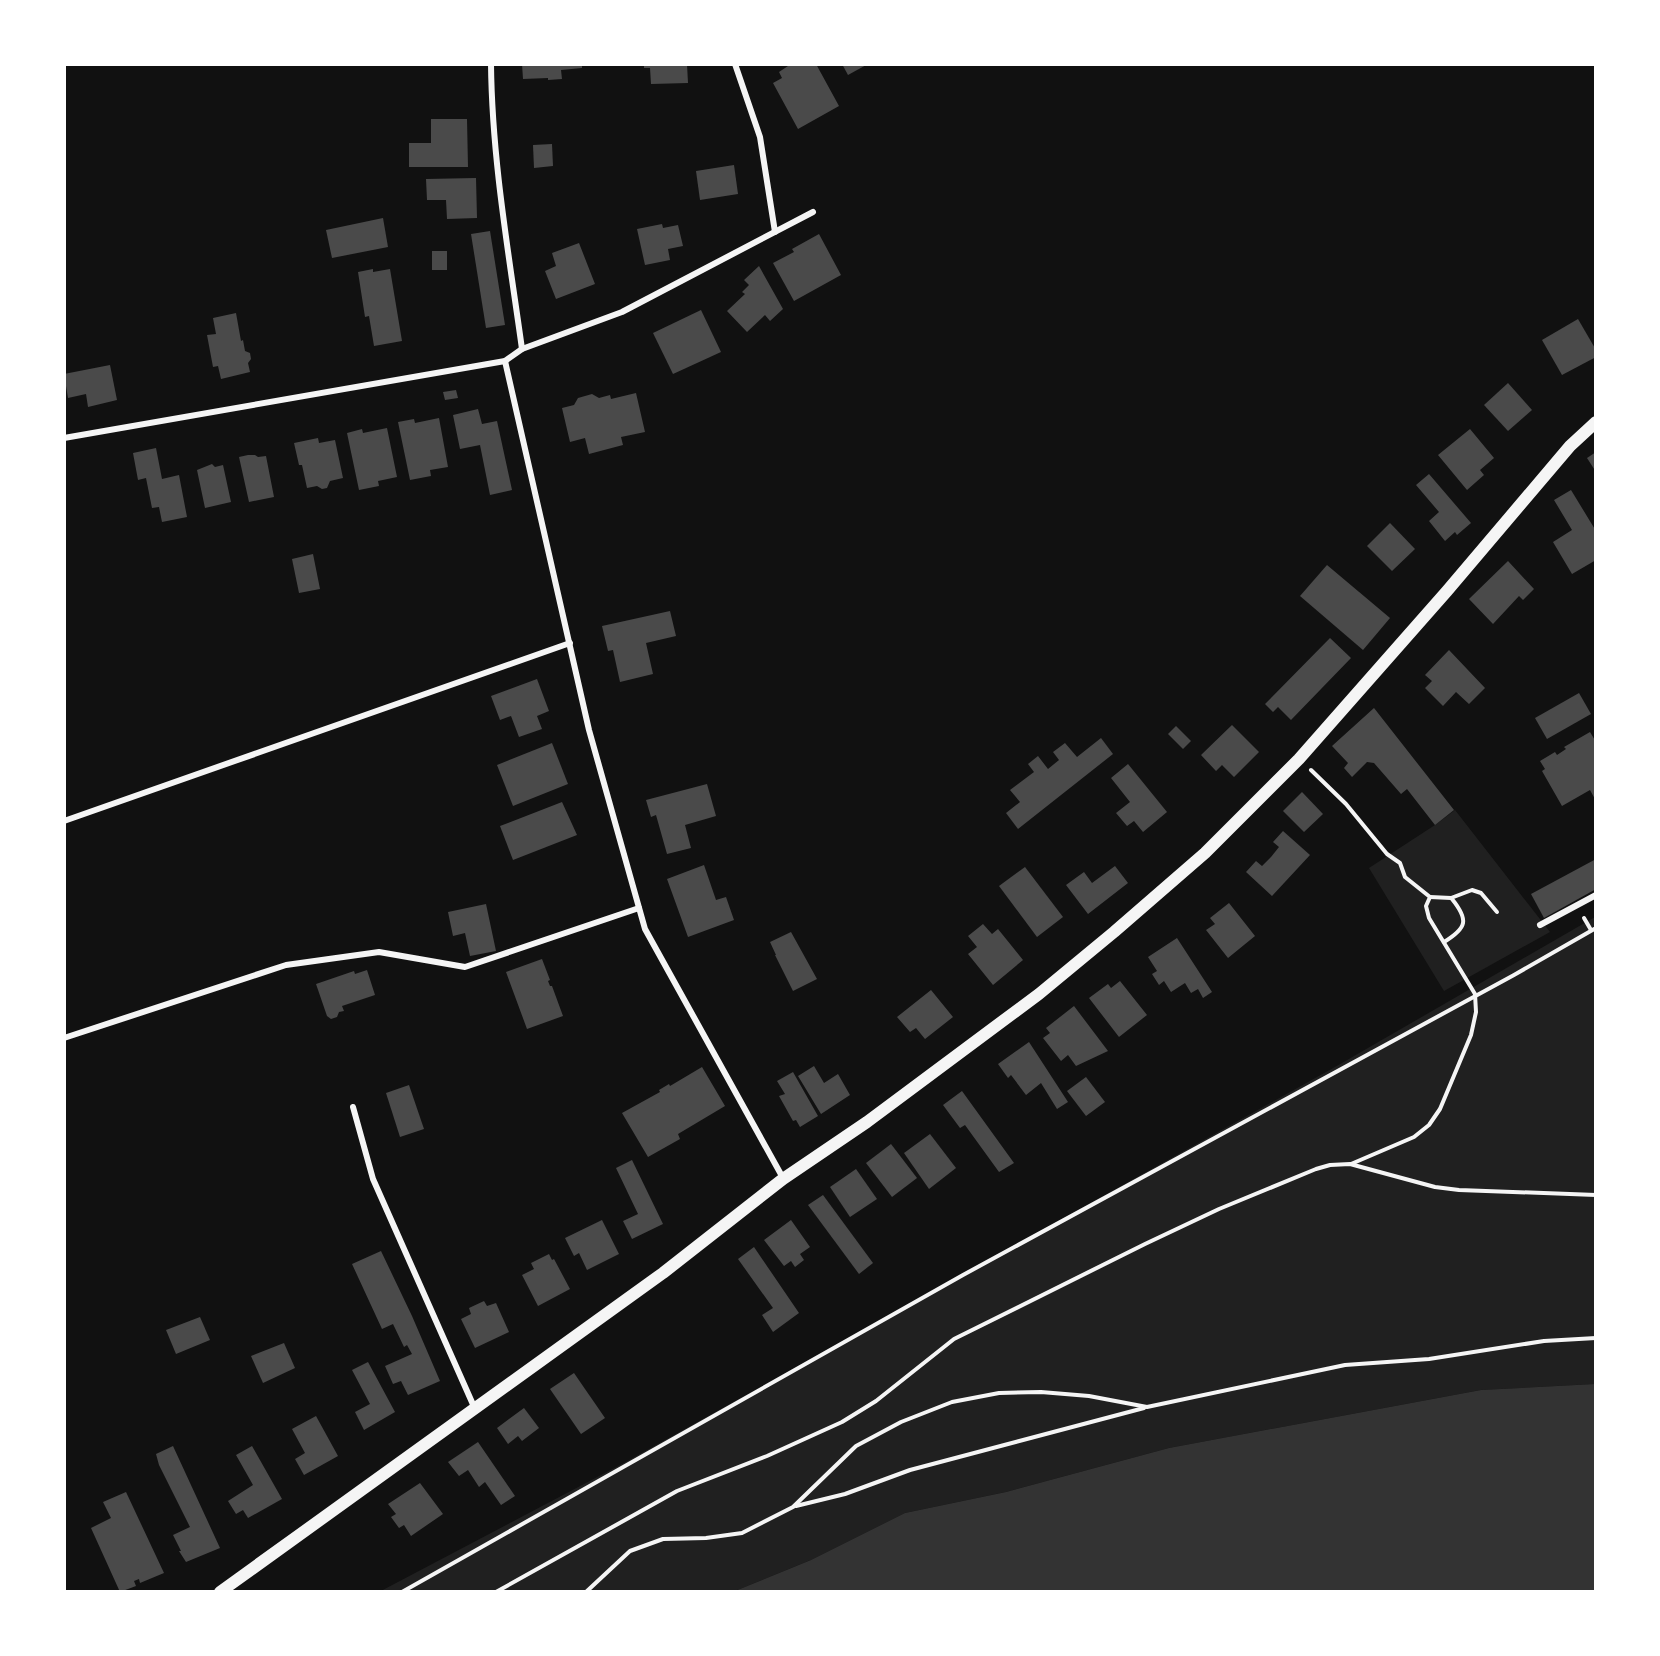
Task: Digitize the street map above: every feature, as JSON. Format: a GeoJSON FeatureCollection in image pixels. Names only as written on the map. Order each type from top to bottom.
{"type":"FeatureCollection","features":[{"type":"Feature","properties":{"kind":"main road"},"geometry":{"type":"LineString","coordinates":[[220,1592],[663,1273],[783,1179],[867,1122],[1039,994],[1205,853],[1299,759],[1447,591],[1570,446],[1596,422]]}},
{"type":"Feature","properties":{"kind":"street"},"geometry":{"type":"LineString","coordinates":[[491,64],[491,108],[522,349]]}},
{"type":"Feature","properties":{"kind":"street"},"geometry":{"type":"LineString","coordinates":[[735,64],[760,137],[775,232]]}},
{"type":"Feature","properties":{"kind":"street"},"geometry":{"type":"LineString","coordinates":[[64,438],[505,361],[522,349],[622,312],[813,212]]}},
{"type":"Feature","properties":{"kind":"street"},"geometry":{"type":"LineString","coordinates":[[505,361],[589,729],[645,929],[783,1179]]}},
{"type":"Feature","properties":{"kind":"street"},"geometry":{"type":"LineString","coordinates":[[64,821],[570,644]]}},
{"type":"Feature","properties":{"kind":"street"},"geometry":{"type":"LineString","coordinates":[[1540,925],[1596,895]]}},
{"type":"Feature","properties":{"kind":"street"},"geometry":{"type":"LineString","coordinates":[[64,1038],[286,965],[379,952],[465,967],[639,908]]}},
{"type":"Feature","properties":{"kind":"street"},"geometry":{"type":"LineString","coordinates":[[353,1107],[374,1179],[475,1409]]}},
{"type":"Feature","properties":{"kind":"path"},"geometry":{"type":"LineString","coordinates":[[1305,765],[1346,804],[1387,854],[1400,863],[1405,877],[1430,897],[1451,898],[1472,890],[1481,893],[1497,912]]}},
{"type":"Feature","properties":{"kind":"path"},"geometry":{"type":"LineString","coordinates":[[1350,1164],[1414,1137],[1429,1125],[1440,1109],[1471,1035],[1476,1012],[1475,994],[1429,918],[1426,906],[1430,897]]}},
{"type":"Feature","properties":{"kind":"path"},"geometry":{"type":"LineString","coordinates":[[1444,942],[1460,932],[1464,923],[1461,911],[1451,898]]}},
{"type":"Feature","properties":{"kind":"path"},"geometry":{"type":"LineString","coordinates":[[402,1592],[953,1281],[1596,928]]}},
{"type":"Feature","properties":{"kind":"path"},"geometry":{"type":"LineString","coordinates":[[496,1592],[677,1491],[767,1456],[842,1422],[876,1401],[954,1339],[1219,1209],[1316,1169],[1330,1165],[1350,1164],[1459,1190],[1596,1195]]}},
{"type":"Feature","properties":{"kind":"path"},"geometry":{"type":"LineString","coordinates":[[586,1592],[630,1551],[663,1539],[706,1538],[742,1533],[794,1507],[845,1494],[910,1470],[1147,1407],[1345,1365],[1429,1359],[1544,1341],[1596,1338]]}},
{"type":"Feature","properties":{"kind":"path"},"geometry":{"type":"LineString","coordinates":[[794,1507],[856,1446],[901,1422],[952,1402],[999,1393],[1041,1392],[1089,1396],[1147,1407]]}},
{"type":"Feature","properties":{"kind":"shaded area"},"geometry":{"type":"Polygon","coordinates":[[[1455,810],[1550,932],[1444,991],[1369,868],[1455,810]]]}},
{"type":"Feature","properties":{"kind":"shaded area"},"geometry":{"type":"Polygon","coordinates":[[[1595,917],[1595,1384],[1481,1390],[1169,1448],[1006,1492],[905,1513],[811,1560],[735,1591],[379,1592],[622,1464],[1335,1067],[1595,917]]]}},
{"type":"Feature","properties":{"kind":"shaded area"},"geometry":{"type":"Polygon","coordinates":[[[1595,1384],[1595,1591],[735,1591],[811,1560],[905,1513],[1006,1492],[1169,1448],[1481,1390],[1595,1384]]]}},
{"type":"Feature","properties":{"kind":"building"},"geometry":{"type":"Polygon","coordinates":[[[522,64],[582,64],[582,68],[561,70],[562,79],[523,79],[522,64]]]}},
{"type":"Feature","properties":{"kind":"building"},"geometry":{"type":"Polygon","coordinates":[[[644,64],[687,64],[688,83],[651,84],[650,68],[644,68],[644,64]]]}},
{"type":"Feature","properties":{"kind":"building"},"geometry":{"type":"Polygon","coordinates":[[[791,64],[816,64],[839,106],[798,129],[773,83],[782,78],[779,72],[791,64]]]}},
{"type":"Feature","properties":{"kind":"building"},"geometry":{"type":"Polygon","coordinates":[[[842,64],[868,64],[848,75],[842,64]]]}},
{"type":"Feature","properties":{"kind":"building"},"geometry":{"type":"Polygon","coordinates":[[[431,119],[467,119],[468,167],[409,167],[409,143],[431,143],[431,119]]]}},
{"type":"Feature","properties":{"kind":"building"},"geometry":{"type":"Polygon","coordinates":[[[552,144],[553,166],[534,168],[533,145],[552,144]]]}},
{"type":"Feature","properties":{"kind":"building"},"geometry":{"type":"Polygon","coordinates":[[[734,165],[738,194],[700,200],[696,171],[734,165]]]}},
{"type":"Feature","properties":{"kind":"building"},"geometry":{"type":"Polygon","coordinates":[[[476,178],[477,218],[447,219],[446,200],[427,200],[426,179],[476,178]]]}},
{"type":"Feature","properties":{"kind":"building"},"geometry":{"type":"Polygon","coordinates":[[[383,218],[388,247],[332,258],[326,230],[383,218]]]}},
{"type":"Feature","properties":{"kind":"building"},"geometry":{"type":"Polygon","coordinates":[[[662,224],[663,228],[678,225],[683,246],[668,249],[670,260],[645,265],[637,229],[662,224]]]}},
{"type":"Feature","properties":{"kind":"building"},"geometry":{"type":"Polygon","coordinates":[[[490,231],[505,325],[486,328],[471,234],[490,231]]]}},
{"type":"Feature","properties":{"kind":"building"},"geometry":{"type":"Polygon","coordinates":[[[819,234],[841,275],[794,301],[773,263],[794,252],[792,249],[819,234]]]}},
{"type":"Feature","properties":{"kind":"building"},"geometry":{"type":"Polygon","coordinates":[[[579,243],[595,284],[556,299],[545,271],[556,266],[552,253],[579,243]]]}},
{"type":"Feature","properties":{"kind":"building"},"geometry":{"type":"Polygon","coordinates":[[[432,251],[447,251],[447,270],[432,270],[432,251]]]}},
{"type":"Feature","properties":{"kind":"building"},"geometry":{"type":"Polygon","coordinates":[[[759,266],[783,309],[770,321],[765,315],[747,332],[727,311],[745,294],[742,292],[749,285],[744,280],[759,266]]]}},
{"type":"Feature","properties":{"kind":"building"},"geometry":{"type":"Polygon","coordinates":[[[373,269],[373,272],[390,269],[402,341],[374,346],[369,316],[365,317],[358,272],[373,269]]]}},
{"type":"Feature","properties":{"kind":"building"},"geometry":{"type":"Polygon","coordinates":[[[701,310],[721,352],[673,374],[653,333],[701,310]]]}},
{"type":"Feature","properties":{"kind":"building"},"geometry":{"type":"Polygon","coordinates":[[[236,313],[241,341],[243,340],[245,351],[250,353],[251,359],[248,363],[250,372],[221,379],[218,366],[213,367],[207,335],[216,334],[213,318],[236,313]]]}},
{"type":"Feature","properties":{"kind":"building"},"geometry":{"type":"Polygon","coordinates":[[[1578,319],[1596,350],[1596,357],[1562,375],[1542,340],[1578,319]]]}},
{"type":"Feature","properties":{"kind":"building"},"geometry":{"type":"Polygon","coordinates":[[[110,365],[117,400],[88,407],[86,394],[68,398],[64,374],[110,365]]]}},
{"type":"Feature","properties":{"kind":"building"},"geometry":{"type":"Polygon","coordinates":[[[1508,383],[1532,410],[1508,431],[1484,405],[1508,383]]]}},
{"type":"Feature","properties":{"kind":"building"},"geometry":{"type":"Polygon","coordinates":[[[456,390],[458,398],[445,400],[443,392],[456,390]]]}},
{"type":"Feature","properties":{"kind":"building"},"geometry":{"type":"Polygon","coordinates":[[[636,393],[645,432],[621,437],[623,445],[589,454],[585,438],[570,442],[562,408],[574,405],[578,398],[592,394],[599,398],[610,395],[611,399],[636,393]]]}},
{"type":"Feature","properties":{"kind":"building"},"geometry":{"type":"Polygon","coordinates":[[[478,409],[482,424],[497,421],[512,490],[490,495],[480,445],[460,449],[453,415],[478,409]]]}},
{"type":"Feature","properties":{"kind":"building"},"geometry":{"type":"Polygon","coordinates":[[[439,418],[448,467],[430,470],[431,476],[410,480],[398,422],[414,419],[415,423],[439,418]]]}},
{"type":"Feature","properties":{"kind":"building"},"geometry":{"type":"Polygon","coordinates":[[[387,428],[397,477],[378,481],[379,486],[359,490],[347,433],[362,429],[363,433],[387,428]]]}},
{"type":"Feature","properties":{"kind":"building"},"geometry":{"type":"Polygon","coordinates":[[[1470,429],[1494,458],[1480,470],[1484,475],[1467,490],[1438,455],[1470,429]]]}},
{"type":"Feature","properties":{"kind":"building"},"geometry":{"type":"Polygon","coordinates":[[[318,438],[319,443],[335,440],[343,478],[330,481],[327,488],[322,489],[317,486],[307,488],[294,443],[318,438]]]}},
{"type":"Feature","properties":{"kind":"building"},"geometry":{"type":"Polygon","coordinates":[[[156,448],[162,479],[179,475],[187,517],[162,522],[159,507],[152,508],[146,478],[138,480],[133,453],[156,448]]]}},
{"type":"Feature","properties":{"kind":"building"},"geometry":{"type":"Polygon","coordinates":[[[1596,452],[1596,472],[1587,458],[1596,452]]]}},
{"type":"Feature","properties":{"kind":"building"},"geometry":{"type":"Polygon","coordinates":[[[266,456],[274,497],[249,502],[239,457],[266,456]]]}},
{"type":"Feature","properties":{"kind":"building"},"geometry":{"type":"Polygon","coordinates":[[[212,464],[215,467],[223,465],[231,502],[205,508],[197,470],[212,464]]]}},
{"type":"Feature","properties":{"kind":"building"},"geometry":{"type":"Polygon","coordinates":[[[1429,474],[1471,523],[1457,535],[1455,532],[1445,541],[1429,521],[1439,512],[1416,485],[1429,474]]]}},
{"type":"Feature","properties":{"kind":"building"},"geometry":{"type":"Polygon","coordinates":[[[1571,490],[1596,531],[1596,560],[1572,574],[1553,542],[1572,530],[1554,500],[1571,490]]]}},
{"type":"Feature","properties":{"kind":"building"},"geometry":{"type":"Polygon","coordinates":[[[1390,523],[1415,549],[1392,571],[1367,546],[1390,523]]]}},
{"type":"Feature","properties":{"kind":"building"},"geometry":{"type":"Polygon","coordinates":[[[313,554],[320,589],[299,593],[292,559],[313,554]]]}},
{"type":"Feature","properties":{"kind":"building"},"geometry":{"type":"Polygon","coordinates":[[[1508,561],[1534,589],[1523,600],[1519,596],[1493,624],[1469,599],[1508,561]]]}},
{"type":"Feature","properties":{"kind":"building"},"geometry":{"type":"Polygon","coordinates":[[[1327,565],[1390,618],[1363,650],[1300,596],[1327,565]]]}},
{"type":"Feature","properties":{"kind":"building"},"geometry":{"type":"Polygon","coordinates":[[[670,611],[676,636],[646,643],[653,674],[620,682],[613,650],[608,651],[602,626],[670,611]]]}},
{"type":"Feature","properties":{"kind":"building"},"geometry":{"type":"Polygon","coordinates":[[[1330,638],[1351,658],[1291,720],[1278,707],[1273,712],[1265,704],[1330,638]]]}},
{"type":"Feature","properties":{"kind":"building"},"geometry":{"type":"Polygon","coordinates":[[[1449,650],[1485,688],[1469,704],[1456,692],[1443,706],[1425,688],[1432,681],[1425,675],[1449,650]]]}},
{"type":"Feature","properties":{"kind":"building"},"geometry":{"type":"Polygon","coordinates":[[[537,679],[549,711],[537,716],[542,729],[519,737],[511,716],[500,720],[491,696],[537,679]]]}},
{"type":"Feature","properties":{"kind":"building"},"geometry":{"type":"Polygon","coordinates":[[[1579,693],[1591,714],[1547,739],[1535,718],[1579,693]]]}},
{"type":"Feature","properties":{"kind":"building"},"geometry":{"type":"Polygon","coordinates":[[[1374,708],[1454,810],[1435,825],[1407,789],[1401,794],[1374,763],[1367,762],[1352,777],[1344,768],[1348,763],[1332,746],[1374,708]]]}},
{"type":"Feature","properties":{"kind":"building"},"geometry":{"type":"Polygon","coordinates":[[[1232,725],[1259,752],[1234,777],[1222,765],[1216,771],[1201,755],[1232,725]]]}},
{"type":"Feature","properties":{"kind":"building"},"geometry":{"type":"Polygon","coordinates":[[[1176,726],[1191,741],[1183,749],[1168,734],[1176,726]]]}},
{"type":"Feature","properties":{"kind":"building"},"geometry":{"type":"Polygon","coordinates":[[[1590,732],[1596,742],[1596,801],[1590,790],[1562,806],[1542,771],[1545,769],[1540,761],[1555,752],[1557,755],[1566,749],[1564,747],[1590,732]]]}},
{"type":"Feature","properties":{"kind":"building"},"geometry":{"type":"Polygon","coordinates":[[[1101,738],[1113,754],[1018,829],[1006,813],[1020,802],[1010,790],[1034,772],[1028,764],[1038,756],[1048,769],[1059,760],[1053,752],[1065,743],[1077,757],[1101,738]]]}},
{"type":"Feature","properties":{"kind":"building"},"geometry":{"type":"Polygon","coordinates":[[[552,743],[568,784],[513,806],[497,765],[552,743]]]}},
{"type":"Feature","properties":{"kind":"building"},"geometry":{"type":"Polygon","coordinates":[[[1128,764],[1167,812],[1143,832],[1134,821],[1127,826],[1116,813],[1130,802],[1111,778],[1128,764]]]}},
{"type":"Feature","properties":{"kind":"building"},"geometry":{"type":"Polygon","coordinates":[[[707,784],[716,816],[685,825],[691,848],[667,854],[656,815],[651,817],[646,800],[707,784]]]}},
{"type":"Feature","properties":{"kind":"building"},"geometry":{"type":"Polygon","coordinates":[[[1302,792],[1323,814],[1304,832],[1283,811],[1302,792]]]}},
{"type":"Feature","properties":{"kind":"building"},"geometry":{"type":"Polygon","coordinates":[[[562,802],[577,835],[513,860],[500,826],[562,802]]]}},
{"type":"Feature","properties":{"kind":"building"},"geometry":{"type":"Polygon","coordinates":[[[1283,831],[1310,855],[1272,896],[1246,872],[1256,861],[1262,866],[1271,857],[1279,847],[1273,842],[1283,831]]]}},
{"type":"Feature","properties":{"kind":"building"},"geometry":{"type":"Polygon","coordinates":[[[1596,859],[1596,889],[1544,918],[1531,894],[1596,859]]]}},
{"type":"Feature","properties":{"kind":"building"},"geometry":{"type":"Polygon","coordinates":[[[704,865],[716,900],[726,897],[734,920],[688,937],[667,879],[704,865]]]}},
{"type":"Feature","properties":{"kind":"building"},"geometry":{"type":"Polygon","coordinates":[[[1115,866],[1128,883],[1088,914],[1066,885],[1084,872],[1092,883],[1115,866]]]}},
{"type":"Feature","properties":{"kind":"building"},"geometry":{"type":"Polygon","coordinates":[[[1025,867],[1063,917],[1037,937],[999,886],[1025,867]]]}},
{"type":"Feature","properties":{"kind":"building"},"geometry":{"type":"Polygon","coordinates":[[[1229,903],[1255,936],[1228,958],[1206,930],[1215,924],[1210,918],[1229,903]]]}},
{"type":"Feature","properties":{"kind":"building"},"geometry":{"type":"Polygon","coordinates":[[[486,904],[496,951],[470,956],[465,933],[453,936],[448,912],[486,904]]]}},
{"type":"Feature","properties":{"kind":"building"},"geometry":{"type":"Polygon","coordinates":[[[983,924],[992,934],[998,929],[1023,960],[993,985],[968,954],[977,947],[968,936],[983,924]]]}},
{"type":"Feature","properties":{"kind":"building"},"geometry":{"type":"Polygon","coordinates":[[[791,932],[817,979],[793,991],[770,942],[791,932]]]}},
{"type":"Feature","properties":{"kind":"building"},"geometry":{"type":"Polygon","coordinates":[[[1177,938],[1212,992],[1203,998],[1198,989],[1191,993],[1185,983],[1171,992],[1164,981],[1159,985],[1152,974],[1157,971],[1148,957],[1177,938]]]}},
{"type":"Feature","properties":{"kind":"building"},"geometry":{"type":"Polygon","coordinates":[[[542,959],[550,980],[548,981],[563,1016],[527,1029],[506,972],[542,959]]]}},
{"type":"Feature","properties":{"kind":"building"},"geometry":{"type":"Polygon","coordinates":[[[367,970],[375,995],[342,1006],[344,1011],[339,1012],[337,1017],[331,1019],[327,1016],[316,984],[354,971],[355,974],[367,970]]]}},
{"type":"Feature","properties":{"kind":"building"},"geometry":{"type":"Polygon","coordinates":[[[1120,981],[1147,1015],[1119,1037],[1089,998],[1108,984],[1111,988],[1120,981]]]}},
{"type":"Feature","properties":{"kind":"building"},"geometry":{"type":"Polygon","coordinates":[[[931,990],[953,1017],[925,1039],[916,1028],[910,1032],[897,1017],[931,990]]]}},
{"type":"Feature","properties":{"kind":"building"},"geometry":{"type":"Polygon","coordinates":[[[1074,1006],[1108,1051],[1076,1066],[1068,1055],[1061,1061],[1043,1038],[1050,1033],[1046,1028],[1074,1006]]]}},
{"type":"Feature","properties":{"kind":"building"},"geometry":{"type":"Polygon","coordinates":[[[1029,1042],[1068,1102],[1057,1109],[1041,1083],[1026,1095],[1011,1075],[1008,1078],[998,1064],[1029,1042]]]}},
{"type":"Feature","properties":{"kind":"building"},"geometry":{"type":"Polygon","coordinates":[[[814,1066],[824,1083],[838,1074],[850,1095],[821,1114],[798,1076],[814,1066]]]}},
{"type":"Feature","properties":{"kind":"building"},"geometry":{"type":"Polygon","coordinates":[[[702,1067],[725,1106],[678,1134],[680,1139],[648,1157],[622,1113],[702,1067]]]}},
{"type":"Feature","properties":{"kind":"building"},"geometry":{"type":"Polygon","coordinates":[[[793,1072],[818,1116],[800,1127],[796,1120],[793,1121],[779,1096],[785,1094],[777,1081],[793,1072]]]}},
{"type":"Feature","properties":{"kind":"building"},"geometry":{"type":"Polygon","coordinates":[[[1086,1077],[1105,1102],[1086,1116],[1067,1091],[1086,1077]]]}},
{"type":"Feature","properties":{"kind":"building"},"geometry":{"type":"Polygon","coordinates":[[[409,1085],[424,1129],[400,1137],[386,1093],[409,1085]]]}},
{"type":"Feature","properties":{"kind":"building"},"geometry":{"type":"Polygon","coordinates":[[[962,1091],[1014,1163],[999,1172],[965,1125],[960,1128],[943,1105],[962,1091]]]}},
{"type":"Feature","properties":{"kind":"building"},"geometry":{"type":"Polygon","coordinates":[[[930,1134],[956,1168],[929,1189],[904,1153],[930,1134]]]}},
{"type":"Feature","properties":{"kind":"building"},"geometry":{"type":"Polygon","coordinates":[[[891,1144],[917,1178],[892,1197],[866,1163],[891,1144]]]}},
{"type":"Feature","properties":{"kind":"building"},"geometry":{"type":"Polygon","coordinates":[[[632,1160],[663,1224],[632,1239],[623,1221],[638,1214],[616,1168],[632,1160]]]}},
{"type":"Feature","properties":{"kind":"building"},"geometry":{"type":"Polygon","coordinates":[[[856,1169],[877,1199],[850,1217],[830,1187],[856,1169]]]}},
{"type":"Feature","properties":{"kind":"building"},"geometry":{"type":"Polygon","coordinates":[[[823,1195],[873,1263],[859,1274],[808,1205],[823,1195]]]}},
{"type":"Feature","properties":{"kind":"building"},"geometry":{"type":"Polygon","coordinates":[[[602,1220],[619,1254],[587,1270],[579,1253],[574,1256],[565,1238],[602,1220]]]}},
{"type":"Feature","properties":{"kind":"building"},"geometry":{"type":"Polygon","coordinates":[[[791,1220],[810,1247],[800,1254],[804,1260],[795,1267],[791,1261],[784,1266],[764,1240],[791,1220]]]}},
{"type":"Feature","properties":{"kind":"building"},"geometry":{"type":"Polygon","coordinates":[[[754,1247],[799,1313],[773,1332],[762,1315],[773,1308],[738,1259],[754,1247]]]}},
{"type":"Feature","properties":{"kind":"building"},"geometry":{"type":"Polygon","coordinates":[[[381,1251],[440,1381],[408,1395],[401,1381],[393,1384],[385,1366],[412,1354],[407,1345],[404,1347],[393,1324],[382,1329],[352,1264],[381,1251]]]}},
{"type":"Feature","properties":{"kind":"building"},"geometry":{"type":"Polygon","coordinates":[[[549,1254],[570,1289],[538,1306],[522,1275],[534,1269],[531,1263],[549,1254]]]}},
{"type":"Feature","properties":{"kind":"building"},"geometry":{"type":"Polygon","coordinates":[[[484,1301],[487,1306],[496,1303],[509,1332],[475,1348],[461,1319],[471,1314],[469,1308],[484,1301]]]}},
{"type":"Feature","properties":{"kind":"building"},"geometry":{"type":"Polygon","coordinates":[[[200,1317],[210,1340],[176,1354],[166,1330],[200,1317]]]}},
{"type":"Feature","properties":{"kind":"building"},"geometry":{"type":"Polygon","coordinates":[[[284,1343],[295,1368],[263,1383],[251,1356],[284,1343]]]}},
{"type":"Feature","properties":{"kind":"building"},"geometry":{"type":"Polygon","coordinates":[[[368,1362],[395,1412],[364,1430],[355,1412],[370,1404],[352,1370],[368,1362]]]}},
{"type":"Feature","properties":{"kind":"building"},"geometry":{"type":"Polygon","coordinates":[[[574,1373],[605,1418],[581,1434],[550,1389],[574,1373]]]}},
{"type":"Feature","properties":{"kind":"building"},"geometry":{"type":"Polygon","coordinates":[[[524,1408],[539,1428],[522,1441],[518,1436],[508,1444],[497,1428],[524,1408]]]}},
{"type":"Feature","properties":{"kind":"building"},"geometry":{"type":"Polygon","coordinates":[[[316,1416],[338,1456],[304,1475],[295,1459],[305,1453],[292,1429],[316,1416]]]}},
{"type":"Feature","properties":{"kind":"building"},"geometry":{"type":"Polygon","coordinates":[[[478,1442],[515,1496],[501,1505],[485,1482],[479,1487],[468,1470],[459,1476],[448,1462],[478,1442]]]}},
{"type":"Feature","properties":{"kind":"building"},"geometry":{"type":"Polygon","coordinates":[[[173,1446],[220,1548],[186,1562],[173,1535],[190,1527],[159,1465],[156,1454],[173,1446]]]}},
{"type":"Feature","properties":{"kind":"building"},"geometry":{"type":"Polygon","coordinates":[[[252,1446],[282,1499],[248,1518],[243,1510],[236,1514],[228,1501],[253,1485],[236,1455],[252,1446]]]}},
{"type":"Feature","properties":{"kind":"building"},"geometry":{"type":"Polygon","coordinates":[[[420,1483],[443,1514],[411,1536],[404,1525],[399,1528],[391,1517],[396,1514],[388,1504],[420,1483]]]}},
{"type":"Feature","properties":{"kind":"building"},"geometry":{"type":"Polygon","coordinates":[[[126,1492],[164,1573],[140,1583],[139,1579],[134,1581],[136,1586],[120,1592],[91,1528],[111,1518],[103,1502],[126,1492]]]}}]}
